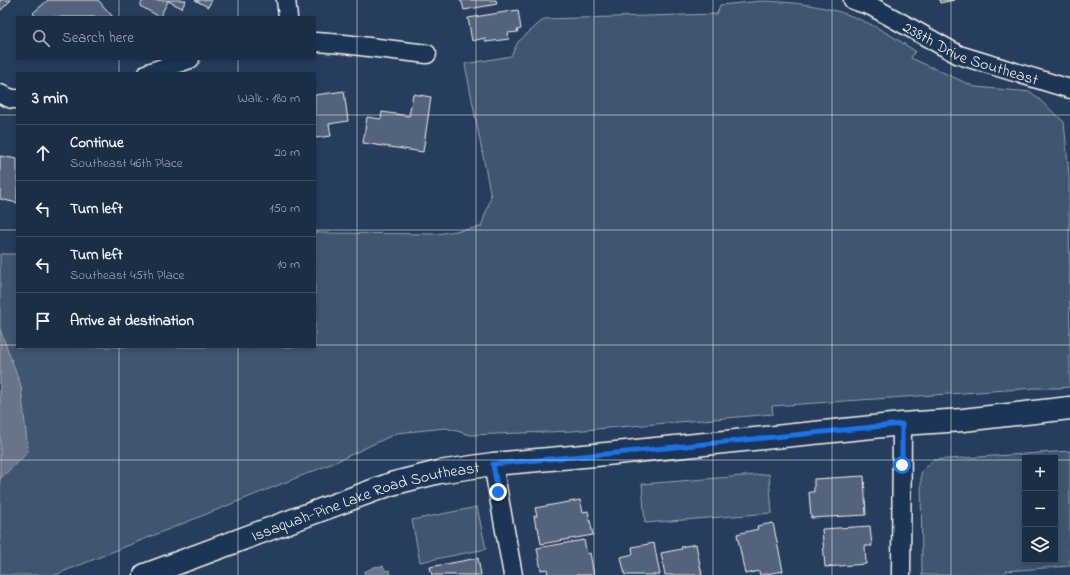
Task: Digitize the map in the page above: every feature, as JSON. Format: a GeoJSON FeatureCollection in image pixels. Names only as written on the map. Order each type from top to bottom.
{"type":"FeatureCollection","features":[{"type":"Feature","properties":{"kind":"main road","name":"Issaquah-Pine Lake Road Southeast"},"geometry":{"type":"LineString","coordinates":[[146,575],[391,484],[439,472],[493,464],[902,424],[963,420],[1070,408]]}},
{"type":"Feature","properties":{"kind":"street"},"geometry":{"type":"LineString","coordinates":[[286,0],[288,16]]}},
{"type":"Feature","properties":{"kind":"street","name":"238th Drive Southeast"},"geometry":{"type":"LineString","coordinates":[[853,0],[871,6],[959,55],[1070,90]]}},
{"type":"Feature","properties":{"kind":"street"},"geometry":{"type":"LineString","coordinates":[[316,42],[427,54]]}},
{"type":"Feature","properties":{"kind":"street"},"geometry":{"type":"LineString","coordinates":[[151,72],[187,60]]}},
{"type":"Feature","properties":{"kind":"street"},"geometry":{"type":"LineString","coordinates":[[0,94],[16,99]]}},
{"type":"Feature","properties":{"kind":"street"},"geometry":{"type":"LineString","coordinates":[[901,575],[902,424]]}},
{"type":"Feature","properties":{"kind":"street"},"geometry":{"type":"LineString","coordinates":[[493,464],[513,575]]}},
{"type":"Feature","properties":{"kind":"shaded area"},"geometry":{"type":"Polygon","coordinates":[[[762,1],[787,2],[838,11],[868,23],[895,38],[915,51],[911,58],[975,87],[1031,92],[1064,122],[1069,175],[1070,387],[772,406],[773,414],[572,431],[471,435],[446,428],[397,433],[331,464],[55,575],[0,575],[0,254],[16,254],[16,348],[316,348],[316,232],[437,234],[481,227],[491,197],[465,64],[511,56],[518,42],[544,19],[717,14],[720,5],[762,1]]]}},
{"type":"Feature","properties":{"kind":"shaded area"},"geometry":{"type":"Polygon","coordinates":[[[0,329],[21,386],[28,452],[0,479],[0,329]]]}},
{"type":"Feature","properties":{"kind":"shaded area"},"geometry":{"type":"Polygon","coordinates":[[[1070,451],[1070,566],[1006,571],[1003,575],[922,575],[921,473],[933,460],[1070,451]]]}},
{"type":"Feature","properties":{"kind":"shaded area"},"geometry":{"type":"Polygon","coordinates":[[[769,474],[772,513],[645,523],[642,484],[769,474]]]}},
{"type":"Feature","properties":{"kind":"shaded area"},"geometry":{"type":"Polygon","coordinates":[[[477,507],[486,549],[420,562],[412,520],[477,507]]]}},
{"type":"Feature","properties":{"kind":"shaded area"},"geometry":{"type":"Polygon","coordinates":[[[383,566],[386,571],[389,570],[391,575],[365,575],[364,572],[374,567],[383,566]]]}},
{"type":"Feature","properties":{"kind":"building"},"geometry":{"type":"Polygon","coordinates":[[[0,0],[11,0],[0,11],[0,0]]]}},
{"type":"Feature","properties":{"kind":"building"},"geometry":{"type":"Polygon","coordinates":[[[48,0],[98,0],[112,16],[35,16],[33,13],[48,0]]]}},
{"type":"Feature","properties":{"kind":"building"},"geometry":{"type":"Polygon","coordinates":[[[143,0],[186,0],[182,8],[168,1],[160,16],[140,6],[143,0]]]}},
{"type":"Feature","properties":{"kind":"building"},"geometry":{"type":"Polygon","coordinates":[[[195,0],[212,0],[208,7],[195,0]]]}},
{"type":"Feature","properties":{"kind":"building"},"geometry":{"type":"Polygon","coordinates":[[[460,0],[496,0],[497,4],[464,10],[460,0]]]}},
{"type":"Feature","properties":{"kind":"building"},"geometry":{"type":"Polygon","coordinates":[[[939,0],[954,0],[940,3],[939,0]]]}},
{"type":"Feature","properties":{"kind":"building"},"geometry":{"type":"Polygon","coordinates":[[[518,10],[521,29],[517,30],[518,32],[508,33],[509,39],[486,42],[485,38],[472,41],[468,18],[518,10]]]}},
{"type":"Feature","properties":{"kind":"building"},"geometry":{"type":"Polygon","coordinates":[[[344,91],[348,121],[329,124],[331,136],[316,138],[316,95],[344,91]]]}},
{"type":"Feature","properties":{"kind":"building"},"geometry":{"type":"Polygon","coordinates":[[[413,94],[431,97],[423,152],[363,143],[367,117],[381,119],[382,112],[409,116],[413,94]]]}},
{"type":"Feature","properties":{"kind":"building"},"geometry":{"type":"Polygon","coordinates":[[[0,156],[16,159],[16,203],[0,199],[0,156]]]}},
{"type":"Feature","properties":{"kind":"building"},"geometry":{"type":"Polygon","coordinates":[[[864,476],[866,515],[811,518],[809,492],[814,492],[814,479],[864,476]]]}},
{"type":"Feature","properties":{"kind":"building"},"geometry":{"type":"Polygon","coordinates":[[[580,500],[583,512],[588,511],[593,535],[541,544],[538,527],[536,527],[534,516],[537,516],[535,508],[580,500]]]}},
{"type":"Feature","properties":{"kind":"building"},"geometry":{"type":"Polygon","coordinates":[[[773,523],[783,571],[761,575],[759,571],[745,574],[737,534],[758,529],[757,526],[773,523]]]}},
{"type":"Feature","properties":{"kind":"building"},"geometry":{"type":"Polygon","coordinates":[[[870,526],[872,546],[865,546],[866,564],[825,567],[822,529],[870,526]]]}},
{"type":"Feature","properties":{"kind":"building"},"geometry":{"type":"Polygon","coordinates":[[[584,540],[587,554],[590,553],[594,575],[548,575],[547,569],[541,570],[537,548],[584,540]]]}},
{"type":"Feature","properties":{"kind":"building"},"geometry":{"type":"Polygon","coordinates":[[[654,543],[660,575],[625,575],[621,557],[633,554],[632,547],[654,543]]]}},
{"type":"Feature","properties":{"kind":"building"},"geometry":{"type":"Polygon","coordinates":[[[696,544],[702,575],[665,575],[661,553],[682,549],[681,547],[696,544]]]}},
{"type":"Feature","properties":{"kind":"building"},"geometry":{"type":"Polygon","coordinates":[[[478,558],[481,575],[432,575],[430,567],[478,558]]]}},
{"type":"Feature","properties":{"kind":"route"},"geometry":{"type":"LineString","coordinates":[[498,492],[493,464],[902,424],[902,465]]}}]}
